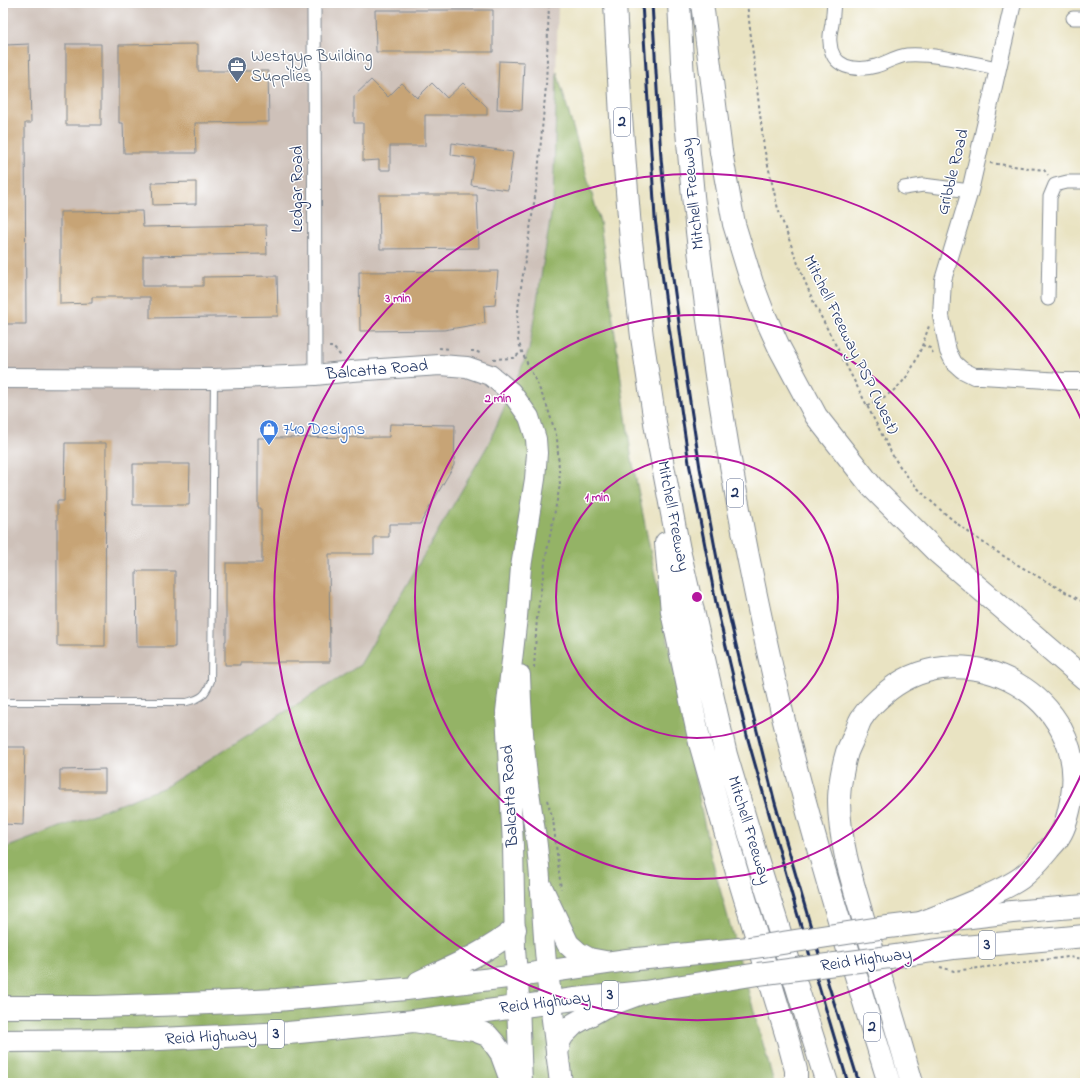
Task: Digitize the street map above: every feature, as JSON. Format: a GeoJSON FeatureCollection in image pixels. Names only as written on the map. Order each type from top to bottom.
{"type":"FeatureCollection","features":[{"type":"Feature","properties":{"kind":"highway","name":"Mitchell Freeway"},"geometry":{"type":"LineString","coordinates":[[615,3],[630,241],[642,337],[656,429],[679,550],[726,755],[763,880],[827,1083]]}},
{"type":"Feature","properties":{"kind":"highway","name":"Mitchell Freeway"},"geometry":{"type":"LineString","coordinates":[[679,3],[687,122],[700,262],[728,453],[745,544],[785,723],[808,811],[889,1083]]}},
{"type":"Feature","properties":{"kind":"highway"},"geometry":{"type":"LineString","coordinates":[[702,3],[721,152],[734,224],[752,283],[763,312],[779,347],[816,416],[872,487],[937,552],[1085,679]]}},
{"type":"Feature","properties":{"kind":"highway"},"geometry":{"type":"LineString","coordinates":[[656,429],[672,612],[700,743],[736,869],[788,1040],[796,1070],[796,1083]]}},
{"type":"Feature","properties":{"kind":"highway"},"geometry":{"type":"LineString","coordinates":[[912,1083],[857,896],[842,839],[839,800],[843,772],[847,752],[862,719],[884,694],[898,683],[922,672],[941,668],[959,667],[989,671],[1017,684],[1032,695],[1058,722],[1070,753],[1073,767],[1073,788],[1070,804],[1061,835],[1040,860],[1022,877],[967,905],[923,922]]}},
{"type":"Feature","properties":{"kind":"highway"},"geometry":{"type":"LineString","coordinates":[[541,888],[568,944],[578,953],[590,959],[609,963]]}},
{"type":"Feature","properties":{"kind":"highway","name":"Reid Highway"},"geometry":{"type":"LineString","coordinates":[[3,1007],[96,1007],[231,1003],[406,989],[517,976],[627,960],[749,948],[923,922],[1012,912],[1085,906]]}},
{"type":"Feature","properties":{"kind":"highway"},"geometry":{"type":"LineString","coordinates":[[406,989],[490,947],[505,938],[515,929]]}},
{"type":"Feature","properties":{"kind":"highway","name":"Reid Highway"},"geometry":{"type":"LineString","coordinates":[[3,1041],[138,1040],[273,1034],[414,1021],[551,1002],[644,992],[758,974],[953,948],[1085,936]]}},
{"type":"Feature","properties":{"kind":"highway"},"geometry":{"type":"LineString","coordinates":[[547,972],[561,1083]]}},
{"type":"Feature","properties":{"kind":"highway"},"geometry":{"type":"LineString","coordinates":[[517,976],[521,1083]]}},
{"type":"Feature","properties":{"kind":"highway"},"geometry":{"type":"LineString","coordinates":[[557,1055],[559,1042],[568,1029],[604,1007],[644,992]]}},
{"type":"Feature","properties":{"kind":"highway"},"geometry":{"type":"LineString","coordinates":[[414,1021],[474,1030],[487,1034],[500,1053],[512,1083]]}},
{"type":"Feature","properties":{"kind":"main road","name":"Balcatta Road"},"geometry":{"type":"LineString","coordinates":[[3,378],[214,379],[315,375],[352,370],[440,365],[468,367],[490,375],[511,392],[529,417],[536,439],[537,453],[535,479],[521,567],[506,712],[513,846],[517,976]]}},
{"type":"Feature","properties":{"kind":"main road","name":"Balcatta Road"},"geometry":{"type":"LineString","coordinates":[[517,617],[521,711],[526,767],[541,888],[547,972]]}},
{"type":"Feature","properties":{"kind":"street","name":"Ledgar Road"},"geometry":{"type":"LineString","coordinates":[[314,3],[315,375]]}},
{"type":"Feature","properties":{"kind":"street"},"geometry":{"type":"LineString","coordinates":[[834,3],[830,44],[835,59],[841,64],[850,68],[870,68],[905,55],[917,55],[957,60],[998,68]]}},
{"type":"Feature","properties":{"kind":"street","name":"Gribble Road"},"geometry":{"type":"LineString","coordinates":[[1013,3],[970,191],[943,280],[941,316],[948,351],[952,359],[968,374],[974,376],[1085,381]]}},
{"type":"Feature","properties":{"kind":"street"},"geometry":{"type":"LineString","coordinates":[[1048,299],[1050,196],[1054,185],[1067,182],[1085,182]]}},
{"type":"Feature","properties":{"kind":"street"},"geometry":{"type":"LineString","coordinates":[[904,188],[923,185],[970,191]]}},
{"type":"Feature","properties":{"kind":"lane"},"geometry":{"type":"LineString","coordinates":[[3,702],[187,702],[199,699],[207,692],[211,681],[214,379]]}},
{"type":"Feature","properties":{"kind":"path","name":"Mitchell Freeway PSP (West)"},"geometry":{"type":"LineString","coordinates":[[747,3],[763,143],[778,209],[801,272],[814,302],[897,464],[929,500],[962,528],[1013,563],[1085,603]]}},
{"type":"Feature","properties":{"kind":"path"},"geometry":{"type":"LineString","coordinates":[[976,161],[1044,170],[1054,185]]}},
{"type":"Feature","properties":{"kind":"path"},"geometry":{"type":"LineString","coordinates":[[867,406],[889,394],[902,382],[912,368],[920,351],[932,317],[941,316]]}},
{"type":"Feature","properties":{"kind":"path"},"geometry":{"type":"LineString","coordinates":[[492,359],[513,358],[522,352]]}},
{"type":"Feature","properties":{"kind":"path"},"geometry":{"type":"LineString","coordinates":[[939,967],[954,971],[1068,958],[1085,959]]}},
{"type":"Feature","properties":{"kind":"shaded area"},"geometry":{"type":"Polygon","coordinates":[[[3,3],[558,3],[553,203],[529,350],[488,445],[361,665],[165,787],[3,849],[3,3]]]}},
{"type":"Feature","properties":{"kind":"green space"},"geometry":{"type":"Polygon","coordinates":[[[557,72],[600,222],[631,454],[710,853],[774,1083],[3,1083],[3,849],[165,787],[360,665],[488,445],[529,350],[553,203],[557,72]]]}},
{"type":"Feature","properties":{"kind":"building"},"geometry":{"type":"Polygon","coordinates":[[[375,10],[493,10],[493,52],[376,52],[375,10]]]}},
{"type":"Feature","properties":{"kind":"building"},"geometry":{"type":"Polygon","coordinates":[[[29,44],[31,123],[25,123],[26,324],[3,324],[3,82],[7,82],[6,45],[29,44]]]}},
{"type":"Feature","properties":{"kind":"building"},"geometry":{"type":"Polygon","coordinates":[[[66,44],[101,44],[101,125],[66,125],[66,44]]]}},
{"type":"Feature","properties":{"kind":"building"},"geometry":{"type":"Polygon","coordinates":[[[198,44],[198,71],[268,71],[269,122],[195,123],[196,153],[124,153],[123,123],[119,123],[119,45],[198,44]]]}},
{"type":"Feature","properties":{"kind":"building"},"geometry":{"type":"Polygon","coordinates":[[[499,61],[524,62],[522,110],[497,109],[499,61]]]}},
{"type":"Feature","properties":{"kind":"building"},"geometry":{"type":"Polygon","coordinates":[[[371,80],[388,97],[402,83],[417,98],[432,83],[447,98],[463,83],[487,107],[487,115],[425,115],[425,146],[390,146],[390,170],[379,170],[379,160],[363,161],[363,123],[354,123],[354,96],[371,80]]]}},
{"type":"Feature","properties":{"kind":"building"},"geometry":{"type":"Polygon","coordinates":[[[452,143],[513,152],[508,190],[471,185],[475,158],[451,155],[452,143]]]}},
{"type":"Feature","properties":{"kind":"building"},"geometry":{"type":"Polygon","coordinates":[[[196,182],[196,204],[153,205],[152,183],[196,182]]]}},
{"type":"Feature","properties":{"kind":"building"},"geometry":{"type":"Polygon","coordinates":[[[379,195],[477,195],[479,248],[380,249],[379,195]]]}},
{"type":"Feature","properties":{"kind":"building"},"geometry":{"type":"Polygon","coordinates":[[[142,211],[143,227],[266,225],[267,254],[143,256],[143,286],[203,286],[203,277],[277,276],[278,316],[150,318],[150,297],[92,297],[92,303],[60,304],[60,212],[142,211]]]}},
{"type":"Feature","properties":{"kind":"building"},"geometry":{"type":"Polygon","coordinates":[[[498,271],[495,305],[484,306],[485,323],[444,330],[360,331],[359,272],[498,271]]]}},
{"type":"Feature","properties":{"kind":"building"},"geometry":{"type":"Polygon","coordinates":[[[390,424],[455,425],[454,465],[420,524],[389,524],[389,537],[374,537],[374,554],[329,554],[330,662],[240,663],[240,665],[225,665],[226,563],[262,563],[261,508],[258,508],[258,438],[389,437],[390,424]]]}},
{"type":"Feature","properties":{"kind":"building"},"geometry":{"type":"Polygon","coordinates":[[[65,443],[106,443],[105,646],[57,646],[57,501],[64,501],[65,443]]]}},
{"type":"Feature","properties":{"kind":"building"},"geometry":{"type":"Polygon","coordinates":[[[133,464],[190,464],[189,505],[133,505],[133,464]]]}},
{"type":"Feature","properties":{"kind":"building"},"geometry":{"type":"Polygon","coordinates":[[[136,571],[175,571],[175,647],[137,647],[136,571]]]}},
{"type":"Feature","properties":{"kind":"building"},"geometry":{"type":"Polygon","coordinates":[[[6,747],[25,747],[23,825],[3,824],[3,756],[5,756],[6,747]]]}},
{"type":"Feature","properties":{"kind":"building"},"geometry":{"type":"Polygon","coordinates":[[[105,769],[105,791],[60,791],[60,770],[105,769]]]}},
{"type":"Feature","properties":{"kind":"railway"},"geometry":{"type":"LineString","coordinates":[[642,3],[655,218],[689,463],[717,608],[747,736],[795,906],[848,1083]]}},
{"type":"Feature","properties":{"kind":"railway"},"geometry":{"type":"LineString","coordinates":[[652,3],[661,158],[670,256],[700,468],[721,580],[775,803],[814,938],[859,1083]]}},
{"type":"Feature","properties":{"kind":"place","name":"Westgyp Building Supplies"},"geometry":{"type":"Point","coordinates":[237,83]}},
{"type":"Feature","properties":{"kind":"place","name":"740 Designs"},"geometry":{"type":"Point","coordinates":[269,446]}}]}
